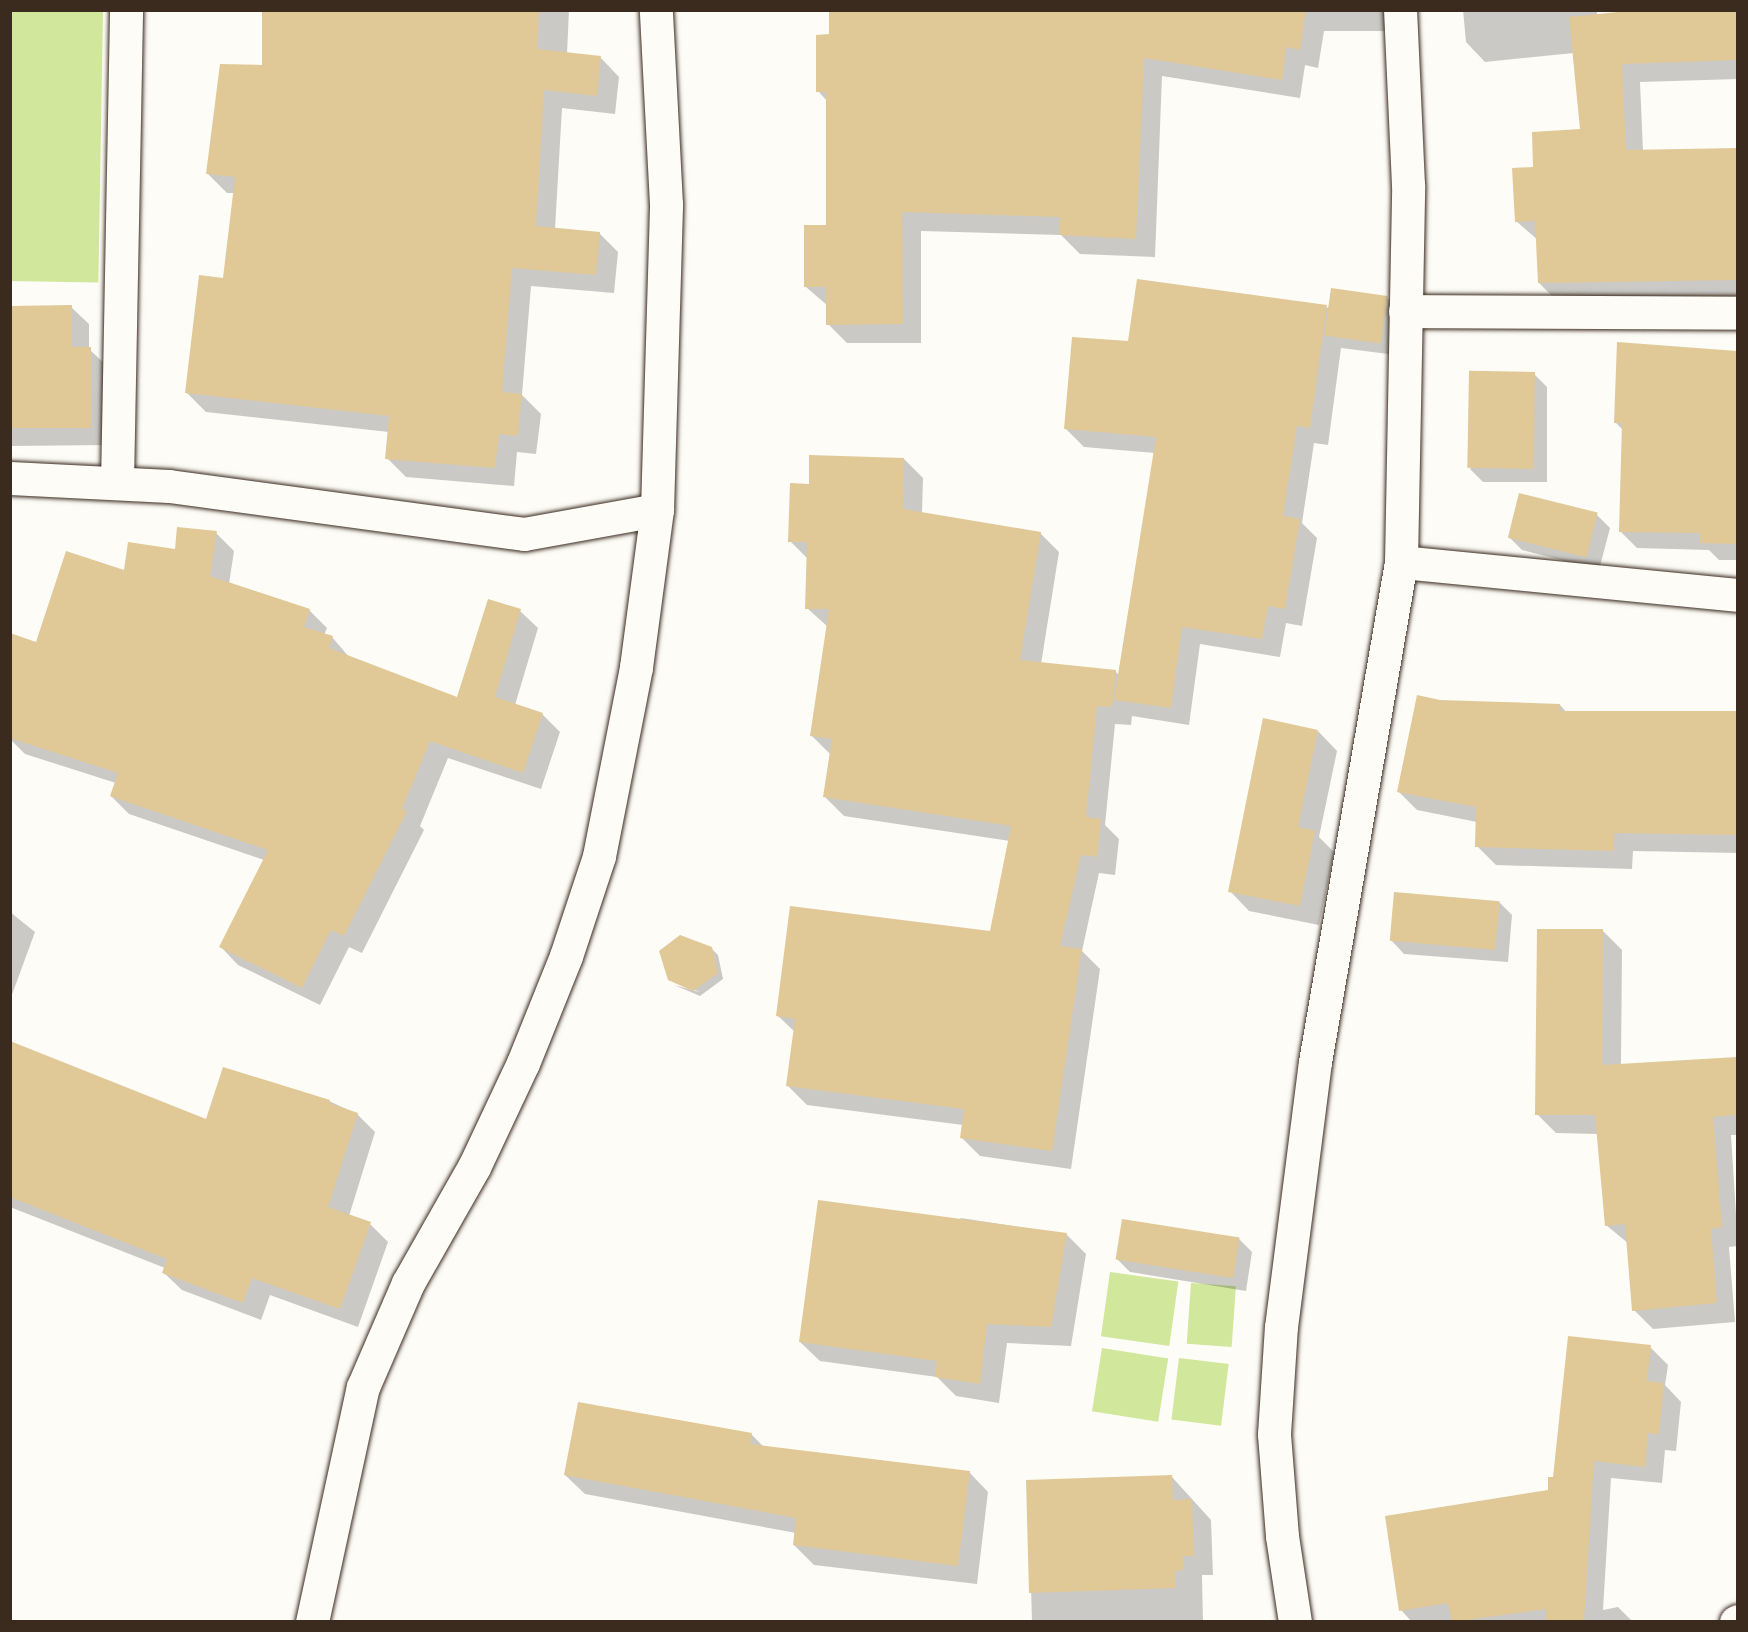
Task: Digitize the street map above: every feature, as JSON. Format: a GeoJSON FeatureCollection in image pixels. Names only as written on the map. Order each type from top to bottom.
{"type":"FeatureCollection","features":[{"type":"Feature","properties":{"kind":"street"},"geometry":{"type":"LineString","coordinates":[[117,483],[126,10]]}},
{"type":"Feature","properties":{"kind":"street"},"geometry":{"type":"LineString","coordinates":[[312,1622],[363,1387],[408,1283],[474,1167],[523,1064],[566,956],[598,855],[634,678],[657,510],[666,204],[656,10]]}},
{"type":"Feature","properties":{"kind":"street"},"geometry":{"type":"LineString","coordinates":[[1295,1622],[1282,1536],[1274,1434],[1281,1327],[1315,1062],[1401,562],[1407,184],[1400,10]]}},
{"type":"Feature","properties":{"kind":"street"},"geometry":{"type":"LineString","coordinates":[[1405,311],[1737,313]]}},
{"type":"Feature","properties":{"kind":"street"},"geometry":{"type":"LineString","coordinates":[[10,478],[169,486],[524,534],[657,510]]}},
{"type":"Feature","properties":{"kind":"street"},"geometry":{"type":"LineString","coordinates":[[1401,562],[1737,595]]}},
{"type":"Feature","properties":{"kind":"green space"},"geometry":{"type":"Polygon","coordinates":[[[11,10],[103,12],[98,283],[10,281],[11,10]]]}},
{"type":"Feature","properties":{"kind":"green space"},"geometry":{"type":"Polygon","coordinates":[[[1110,1272],[1178,1282],[1169,1346],[1101,1336],[1110,1272]]]}},
{"type":"Feature","properties":{"kind":"green space"},"geometry":{"type":"Polygon","coordinates":[[[1191,1283],[1236,1286],[1232,1347],[1187,1344],[1191,1283]]]}},
{"type":"Feature","properties":{"kind":"green space"},"geometry":{"type":"Polygon","coordinates":[[[1102,1348],[1168,1358],[1158,1422],[1092,1411],[1102,1348]]]}},
{"type":"Feature","properties":{"kind":"green space"},"geometry":{"type":"Polygon","coordinates":[[[1179,1358],[1229,1364],[1221,1426],[1171,1420],[1179,1358]]]}},
{"type":"Feature","properties":{"kind":"building"},"geometry":{"type":"Polygon","coordinates":[[[262,10],[539,10],[537,49],[601,56],[597,96],[544,90],[536,226],[600,232],[596,275],[512,268],[502,392],[522,394],[518,436],[499,434],[495,468],[385,459],[389,416],[185,393],[199,275],[223,278],[235,177],[206,174],[220,64],[262,65],[262,10]]]}},
{"type":"Feature","properties":{"kind":"building"},"geometry":{"type":"Polygon","coordinates":[[[829,10],[1306,10],[1300,50],[1286,47],[1282,80],[1144,58],[1136,239],[1059,235],[1060,217],[902,212],[903,324],[826,325],[826,287],[804,287],[804,225],[826,225],[826,92],[816,92],[816,35],[829,34],[829,10]]]}},
{"type":"Feature","properties":{"kind":"building"},"geometry":{"type":"Polygon","coordinates":[[[1637,10],[1737,10],[1737,60],[1622,64],[1626,150],[1737,148],[1737,280],[1538,283],[1535,221],[1515,222],[1512,168],[1533,167],[1532,132],[1580,129],[1569,17],[1637,10]]]}},
{"type":"Feature","properties":{"kind":"building"},"geometry":{"type":"Polygon","coordinates":[[[1137,279],[1327,305],[1310,428],[1297,426],[1283,516],[1300,519],[1285,609],[1268,606],[1262,639],[1182,627],[1171,708],[1114,700],[1156,437],[1064,429],[1072,337],[1128,341],[1137,279]]]}},
{"type":"Feature","properties":{"kind":"building"},"geometry":{"type":"Polygon","coordinates":[[[1331,288],[1387,296],[1381,343],[1324,336],[1331,288]]]}},
{"type":"Feature","properties":{"kind":"building"},"geometry":{"type":"Polygon","coordinates":[[[72,305],[72,347],[91,347],[91,428],[10,428],[10,306],[72,305]]]}},
{"type":"Feature","properties":{"kind":"building"},"geometry":{"type":"Polygon","coordinates":[[[1617,342],[1737,351],[1737,544],[1700,543],[1700,533],[1619,532],[1622,423],[1614,423],[1617,342]]]}},
{"type":"Feature","properties":{"kind":"building"},"geometry":{"type":"Polygon","coordinates":[[[1469,371],[1535,372],[1533,469],[1467,468],[1469,371]]]}},
{"type":"Feature","properties":{"kind":"building"},"geometry":{"type":"Polygon","coordinates":[[[809,455],[904,458],[903,509],[1041,532],[1020,660],[1116,670],[1112,707],[1097,706],[1086,817],[1101,819],[1097,857],[1081,855],[1060,946],[1082,949],[1052,1151],[960,1138],[964,1109],[786,1086],[795,1019],[776,1016],[790,906],[990,931],[1011,826],[823,797],[832,739],[810,736],[829,609],[805,609],[807,542],[788,542],[790,483],[809,484],[809,455]]]}},
{"type":"Feature","properties":{"kind":"building"},"geometry":{"type":"Polygon","coordinates":[[[1519,493],[1598,513],[1586,557],[1508,538],[1519,493]]]}},
{"type":"Feature","properties":{"kind":"building"},"geometry":{"type":"Polygon","coordinates":[[[177,527],[217,531],[210,576],[310,609],[304,627],[333,636],[329,648],[457,697],[488,599],[521,609],[495,697],[543,713],[523,773],[430,741],[402,809],[407,811],[344,936],[331,930],[302,988],[219,947],[268,850],[110,796],[118,773],[10,738],[10,633],[36,642],[66,551],[124,570],[128,542],[175,549],[177,527]]]}},
{"type":"Feature","properties":{"kind":"building"},"geometry":{"type":"Polygon","coordinates":[[[1417,695],[1440,700],[1560,704],[1560,711],[1737,711],[1737,835],[1614,833],[1614,851],[1475,847],[1476,807],[1397,792],[1417,695]]]}},
{"type":"Feature","properties":{"kind":"building"},"geometry":{"type":"Polygon","coordinates":[[[1263,718],[1318,730],[1298,827],[1315,831],[1300,906],[1228,892],[1263,718]]]}},
{"type":"Feature","properties":{"kind":"building"},"geometry":{"type":"Polygon","coordinates":[[[1394,892],[1500,901],[1495,950],[1390,941],[1394,892]]]}},
{"type":"Feature","properties":{"kind":"building"},"geometry":{"type":"Polygon","coordinates":[[[1537,929],[1603,929],[1602,1065],[1737,1057],[1737,1115],[1713,1117],[1722,1227],[1711,1229],[1717,1303],[1632,1311],[1625,1224],[1605,1226],[1595,1115],[1535,1115],[1537,929]]]}},
{"type":"Feature","properties":{"kind":"building"},"geometry":{"type":"Polygon","coordinates":[[[680,935],[712,947],[718,973],[693,991],[668,980],[659,951],[680,935]]]}},
{"type":"Feature","properties":{"kind":"building"},"geometry":{"type":"Polygon","coordinates":[[[10,1041],[206,1119],[223,1067],[330,1100],[329,1103],[358,1113],[328,1207],[371,1222],[340,1309],[252,1278],[243,1303],[162,1273],[167,1259],[10,1197],[10,1041]]]}},
{"type":"Feature","properties":{"kind":"building"},"geometry":{"type":"Polygon","coordinates":[[[818,1200],[1067,1233],[1051,1327],[987,1324],[980,1384],[935,1377],[937,1361],[799,1342],[818,1200]]]}},
{"type":"Feature","properties":{"kind":"building"},"geometry":{"type":"Polygon","coordinates":[[[1122,1219],[1240,1238],[1233,1278],[1116,1259],[1122,1219]]]}},
{"type":"Feature","properties":{"kind":"building"},"geometry":{"type":"Polygon","coordinates":[[[1568,1336],[1651,1345],[1647,1381],[1664,1383],[1659,1434],[1648,1433],[1645,1467],[1594,1461],[1584,1622],[1546,1622],[1546,1609],[1452,1622],[1448,1603],[1399,1611],[1385,1516],[1548,1490],[1548,1477],[1553,1477],[1568,1336]]]}},
{"type":"Feature","properties":{"kind":"building"},"geometry":{"type":"Polygon","coordinates":[[[578,1402],[752,1433],[750,1444],[970,1471],[958,1566],[793,1545],[796,1518],[564,1475],[578,1402]]]}},
{"type":"Feature","properties":{"kind":"building"},"geometry":{"type":"Polygon","coordinates":[[[1172,1475],[1173,1500],[1192,1499],[1194,1556],[1183,1556],[1183,1570],[1175,1571],[1176,1588],[1029,1593],[1026,1480],[1172,1475]]]}}]}
